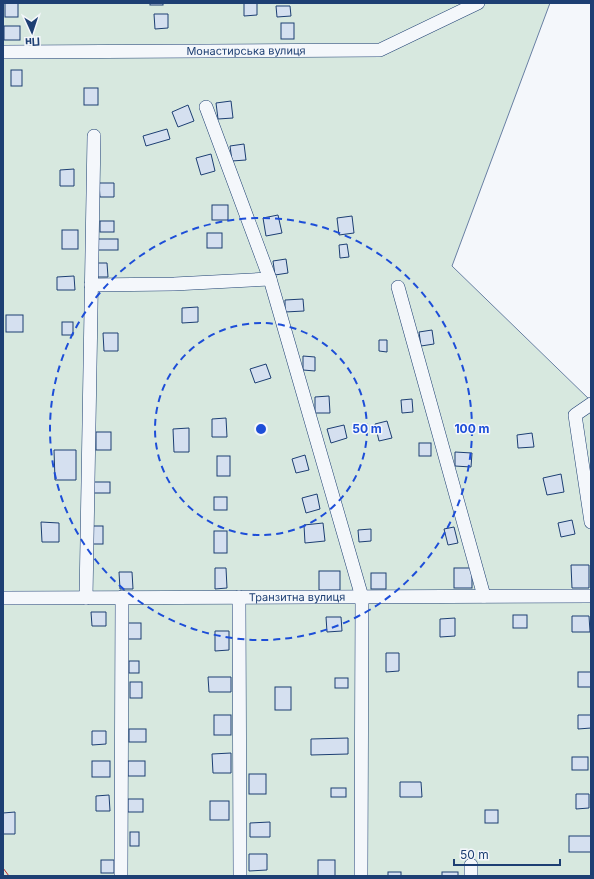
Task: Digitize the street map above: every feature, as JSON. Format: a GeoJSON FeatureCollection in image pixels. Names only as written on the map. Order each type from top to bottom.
{"type":"FeatureCollection","features":[{"type":"Feature","properties":{"kind":"street","name":"Монастирська вулиця"},"geometry":{"type":"LineString","coordinates":[[3,52],[380,50],[478,3]]}},
{"type":"Feature","properties":{"kind":"street"},"geometry":{"type":"LineString","coordinates":[[206,107],[270,279],[362,597],[361,876]]}},
{"type":"Feature","properties":{"kind":"street"},"geometry":{"type":"LineString","coordinates":[[86,598],[94,136]]}},
{"type":"Feature","properties":{"kind":"street"},"geometry":{"type":"LineString","coordinates":[[91,284],[174,284],[270,279]]}},
{"type":"Feature","properties":{"kind":"street"},"geometry":{"type":"LineString","coordinates":[[398,287],[484,596]]}},
{"type":"Feature","properties":{"kind":"street"},"geometry":{"type":"LineString","coordinates":[[591,404],[575,415],[591,522]]}},
{"type":"Feature","properties":{"kind":"street","name":"Транзитна вулиця"},"geometry":{"type":"LineString","coordinates":[[3,598],[591,596]]}},
{"type":"Feature","properties":{"kind":"street"},"geometry":{"type":"LineString","coordinates":[[240,597],[240,876]]}},
{"type":"Feature","properties":{"kind":"street"},"geometry":{"type":"LineString","coordinates":[[122,598],[122,876]]}},
{"type":"Feature","properties":{"kind":"shaded area"},"geometry":{"type":"Polygon","coordinates":[[[3,3],[550,3],[452,266],[591,401],[591,876],[3,876],[3,3]]]}},
{"type":"Feature","properties":{"kind":"building"},"geometry":{"type":"Polygon","coordinates":[[[5,3],[18,3],[18,17],[5,17],[5,3]]]}},
{"type":"Feature","properties":{"kind":"building"},"geometry":{"type":"Polygon","coordinates":[[[150,3],[163,3],[163,5],[150,5],[150,3]]]}},
{"type":"Feature","properties":{"kind":"building"},"geometry":{"type":"Polygon","coordinates":[[[244,3],[257,3],[257,15],[244,16],[244,3]]]}},
{"type":"Feature","properties":{"kind":"building"},"geometry":{"type":"Polygon","coordinates":[[[276,6],[290,6],[291,16],[277,17],[276,6]]]}},
{"type":"Feature","properties":{"kind":"building"},"geometry":{"type":"Polygon","coordinates":[[[154,14],[168,14],[168,28],[155,29],[154,14]]]}},
{"type":"Feature","properties":{"kind":"building"},"geometry":{"type":"Polygon","coordinates":[[[281,23],[294,23],[294,39],[281,39],[281,23]]]}},
{"type":"Feature","properties":{"kind":"building"},"geometry":{"type":"Polygon","coordinates":[[[4,26],[20,26],[20,40],[4,40],[4,26]]]}},
{"type":"Feature","properties":{"kind":"building"},"geometry":{"type":"Polygon","coordinates":[[[11,70],[22,70],[22,86],[11,86],[11,70]]]}},
{"type":"Feature","properties":{"kind":"building"},"geometry":{"type":"Polygon","coordinates":[[[84,88],[98,88],[98,105],[84,105],[84,88]]]}},
{"type":"Feature","properties":{"kind":"building"},"geometry":{"type":"Polygon","coordinates":[[[231,101],[233,118],[218,119],[216,103],[231,101]]]}},
{"type":"Feature","properties":{"kind":"building"},"geometry":{"type":"Polygon","coordinates":[[[188,105],[194,121],[178,127],[172,112],[188,105]]]}},
{"type":"Feature","properties":{"kind":"building"},"geometry":{"type":"Polygon","coordinates":[[[167,129],[170,139],[146,146],[143,136],[167,129]]]}},
{"type":"Feature","properties":{"kind":"building"},"geometry":{"type":"Polygon","coordinates":[[[244,144],[246,160],[232,161],[230,146],[244,144]]]}},
{"type":"Feature","properties":{"kind":"building"},"geometry":{"type":"Polygon","coordinates":[[[211,154],[215,171],[201,175],[196,158],[211,154]]]}},
{"type":"Feature","properties":{"kind":"building"},"geometry":{"type":"Polygon","coordinates":[[[74,169],[74,186],[60,186],[60,170],[74,169]]]}},
{"type":"Feature","properties":{"kind":"building"},"geometry":{"type":"Polygon","coordinates":[[[99,183],[114,183],[114,197],[100,197],[99,183]]]}},
{"type":"Feature","properties":{"kind":"building"},"geometry":{"type":"Polygon","coordinates":[[[212,205],[228,205],[228,220],[212,220],[212,205]]]}},
{"type":"Feature","properties":{"kind":"building"},"geometry":{"type":"Polygon","coordinates":[[[278,215],[282,233],[266,236],[263,218],[278,215]]]}},
{"type":"Feature","properties":{"kind":"building"},"geometry":{"type":"Polygon","coordinates":[[[352,216],[354,233],[339,235],[337,218],[352,216]]]}},
{"type":"Feature","properties":{"kind":"building"},"geometry":{"type":"Polygon","coordinates":[[[100,221],[114,221],[114,232],[100,232],[100,221]]]}},
{"type":"Feature","properties":{"kind":"building"},"geometry":{"type":"Polygon","coordinates":[[[62,230],[78,230],[78,249],[62,249],[62,230]]]}},
{"type":"Feature","properties":{"kind":"building"},"geometry":{"type":"Polygon","coordinates":[[[207,233],[222,233],[222,248],[207,248],[207,233]]]}},
{"type":"Feature","properties":{"kind":"building"},"geometry":{"type":"Polygon","coordinates":[[[95,239],[118,239],[118,250],[95,250],[95,239]]]}},
{"type":"Feature","properties":{"kind":"building"},"geometry":{"type":"Polygon","coordinates":[[[347,244],[349,257],[340,258],[339,245],[347,244]]]}},
{"type":"Feature","properties":{"kind":"building"},"geometry":{"type":"Polygon","coordinates":[[[286,259],[288,273],[275,275],[273,261],[286,259]]]}},
{"type":"Feature","properties":{"kind":"building"},"geometry":{"type":"Polygon","coordinates":[[[97,263],[107,263],[108,277],[97,277],[97,263]]]}},
{"type":"Feature","properties":{"kind":"building"},"geometry":{"type":"Polygon","coordinates":[[[74,276],[75,290],[57,290],[57,277],[74,276]]]}},
{"type":"Feature","properties":{"kind":"building"},"geometry":{"type":"Polygon","coordinates":[[[303,299],[304,311],[285,312],[285,300],[303,299]]]}},
{"type":"Feature","properties":{"kind":"building"},"geometry":{"type":"Polygon","coordinates":[[[198,307],[198,322],[182,323],[182,308],[198,307]]]}},
{"type":"Feature","properties":{"kind":"building"},"geometry":{"type":"Polygon","coordinates":[[[6,315],[23,315],[23,332],[6,332],[6,315]]]}},
{"type":"Feature","properties":{"kind":"building"},"geometry":{"type":"Polygon","coordinates":[[[62,322],[73,322],[73,335],[62,335],[62,322]]]}},
{"type":"Feature","properties":{"kind":"building"},"geometry":{"type":"Polygon","coordinates":[[[432,330],[434,344],[421,346],[419,332],[432,330]]]}},
{"type":"Feature","properties":{"kind":"building"},"geometry":{"type":"Polygon","coordinates":[[[103,333],[118,333],[118,351],[104,351],[103,333]]]}},
{"type":"Feature","properties":{"kind":"building"},"geometry":{"type":"Polygon","coordinates":[[[379,340],[387,340],[387,352],[379,351],[379,340]]]}},
{"type":"Feature","properties":{"kind":"building"},"geometry":{"type":"Polygon","coordinates":[[[303,356],[315,357],[315,371],[303,370],[303,356]]]}},
{"type":"Feature","properties":{"kind":"building"},"geometry":{"type":"Polygon","coordinates":[[[266,364],[271,378],[255,383],[250,369],[266,364]]]}},
{"type":"Feature","properties":{"kind":"building"},"geometry":{"type":"Polygon","coordinates":[[[329,396],[330,413],[315,413],[315,397],[329,396]]]}},
{"type":"Feature","properties":{"kind":"building"},"geometry":{"type":"Polygon","coordinates":[[[412,399],[413,412],[402,413],[401,400],[412,399]]]}},
{"type":"Feature","properties":{"kind":"building"},"geometry":{"type":"Polygon","coordinates":[[[226,418],[227,437],[212,437],[212,419],[226,418]]]}},
{"type":"Feature","properties":{"kind":"building"},"geometry":{"type":"Polygon","coordinates":[[[387,421],[392,438],[379,441],[375,424],[387,421]]]}},
{"type":"Feature","properties":{"kind":"building"},"geometry":{"type":"Polygon","coordinates":[[[344,425],[347,438],[331,443],[327,429],[344,425]]]}},
{"type":"Feature","properties":{"kind":"building"},"geometry":{"type":"Polygon","coordinates":[[[189,428],[189,452],[174,452],[173,429],[189,428]]]}},
{"type":"Feature","properties":{"kind":"building"},"geometry":{"type":"Polygon","coordinates":[[[96,432],[111,432],[111,450],[96,450],[96,432]]]}},
{"type":"Feature","properties":{"kind":"building"},"geometry":{"type":"Polygon","coordinates":[[[532,433],[534,447],[518,448],[517,435],[532,433]]]}},
{"type":"Feature","properties":{"kind":"building"},"geometry":{"type":"Polygon","coordinates":[[[419,443],[431,443],[431,456],[419,456],[419,443]]]}},
{"type":"Feature","properties":{"kind":"building"},"geometry":{"type":"Polygon","coordinates":[[[54,450],[76,450],[76,480],[55,480],[54,450]]]}},
{"type":"Feature","properties":{"kind":"building"},"geometry":{"type":"Polygon","coordinates":[[[455,452],[472,453],[471,467],[455,466],[455,452]]]}},
{"type":"Feature","properties":{"kind":"building"},"geometry":{"type":"Polygon","coordinates":[[[305,455],[309,470],[296,473],[292,459],[305,455]]]}},
{"type":"Feature","properties":{"kind":"building"},"geometry":{"type":"Polygon","coordinates":[[[217,456],[230,456],[230,476],[217,476],[217,456]]]}},
{"type":"Feature","properties":{"kind":"building"},"geometry":{"type":"Polygon","coordinates":[[[561,474],[564,492],[547,495],[543,478],[561,474]]]}},
{"type":"Feature","properties":{"kind":"building"},"geometry":{"type":"Polygon","coordinates":[[[93,482],[110,482],[110,493],[93,493],[93,482]]]}},
{"type":"Feature","properties":{"kind":"building"},"geometry":{"type":"Polygon","coordinates":[[[317,494],[320,509],[306,513],[302,498],[317,494]]]}},
{"type":"Feature","properties":{"kind":"building"},"geometry":{"type":"Polygon","coordinates":[[[214,497],[227,497],[227,510],[214,510],[214,497]]]}},
{"type":"Feature","properties":{"kind":"building"},"geometry":{"type":"Polygon","coordinates":[[[572,520],[575,534],[561,537],[558,523],[572,520]]]}},
{"type":"Feature","properties":{"kind":"building"},"geometry":{"type":"Polygon","coordinates":[[[41,522],[59,523],[59,542],[42,542],[41,522]]]}},
{"type":"Feature","properties":{"kind":"building"},"geometry":{"type":"Polygon","coordinates":[[[323,523],[325,541],[305,543],[304,525],[323,523]]]}},
{"type":"Feature","properties":{"kind":"building"},"geometry":{"type":"Polygon","coordinates":[[[91,526],[103,526],[103,544],[91,544],[91,526]]]}},
{"type":"Feature","properties":{"kind":"building"},"geometry":{"type":"Polygon","coordinates":[[[454,527],[458,543],[448,545],[444,529],[454,527]]]}},
{"type":"Feature","properties":{"kind":"building"},"geometry":{"type":"Polygon","coordinates":[[[371,529],[371,541],[359,542],[358,530],[371,529]]]}},
{"type":"Feature","properties":{"kind":"building"},"geometry":{"type":"Polygon","coordinates":[[[214,531],[227,531],[227,553],[214,553],[214,531]]]}},
{"type":"Feature","properties":{"kind":"building"},"geometry":{"type":"Polygon","coordinates":[[[571,565],[589,565],[589,588],[572,588],[571,565]]]}},
{"type":"Feature","properties":{"kind":"building"},"geometry":{"type":"Polygon","coordinates":[[[215,568],[226,568],[227,588],[215,589],[215,568]]]}},
{"type":"Feature","properties":{"kind":"building"},"geometry":{"type":"Polygon","coordinates":[[[454,568],[472,568],[472,588],[454,588],[454,568]]]}},
{"type":"Feature","properties":{"kind":"building"},"geometry":{"type":"Polygon","coordinates":[[[319,571],[340,571],[340,590],[319,590],[319,571]]]}},
{"type":"Feature","properties":{"kind":"building"},"geometry":{"type":"Polygon","coordinates":[[[119,572],[132,572],[133,589],[120,589],[119,572]]]}},
{"type":"Feature","properties":{"kind":"building"},"geometry":{"type":"Polygon","coordinates":[[[371,573],[386,573],[386,589],[371,589],[371,573]]]}},
{"type":"Feature","properties":{"kind":"building"},"geometry":{"type":"Polygon","coordinates":[[[91,612],[106,612],[106,626],[92,626],[91,612]]]}},
{"type":"Feature","properties":{"kind":"building"},"geometry":{"type":"Polygon","coordinates":[[[513,615],[527,615],[527,628],[513,628],[513,615]]]}},
{"type":"Feature","properties":{"kind":"building"},"geometry":{"type":"Polygon","coordinates":[[[572,616],[589,616],[590,632],[572,632],[572,616]]]}},
{"type":"Feature","properties":{"kind":"building"},"geometry":{"type":"Polygon","coordinates":[[[326,617],[341,617],[342,631],[327,632],[326,617]]]}},
{"type":"Feature","properties":{"kind":"building"},"geometry":{"type":"Polygon","coordinates":[[[455,618],[455,636],[440,637],[440,619],[455,618]]]}},
{"type":"Feature","properties":{"kind":"building"},"geometry":{"type":"Polygon","coordinates":[[[128,623],[141,623],[141,639],[128,639],[128,623]]]}},
{"type":"Feature","properties":{"kind":"building"},"geometry":{"type":"Polygon","coordinates":[[[215,631],[229,631],[229,650],[215,651],[215,631]]]}},
{"type":"Feature","properties":{"kind":"building"},"geometry":{"type":"Polygon","coordinates":[[[386,653],[399,653],[399,671],[386,672],[386,653]]]}},
{"type":"Feature","properties":{"kind":"building"},"geometry":{"type":"Polygon","coordinates":[[[129,661],[139,661],[139,673],[129,673],[129,661]]]}},
{"type":"Feature","properties":{"kind":"building"},"geometry":{"type":"Polygon","coordinates":[[[578,672],[591,672],[591,687],[578,687],[578,672]]]}},
{"type":"Feature","properties":{"kind":"building"},"geometry":{"type":"Polygon","coordinates":[[[208,677],[231,677],[231,692],[209,692],[208,677]]]}},
{"type":"Feature","properties":{"kind":"building"},"geometry":{"type":"Polygon","coordinates":[[[335,678],[348,678],[348,688],[335,688],[335,678]]]}},
{"type":"Feature","properties":{"kind":"building"},"geometry":{"type":"Polygon","coordinates":[[[130,682],[142,682],[142,698],[130,698],[130,682]]]}},
{"type":"Feature","properties":{"kind":"building"},"geometry":{"type":"Polygon","coordinates":[[[275,687],[291,687],[291,710],[275,710],[275,687]]]}},
{"type":"Feature","properties":{"kind":"building"},"geometry":{"type":"Polygon","coordinates":[[[214,715],[231,715],[231,735],[214,735],[214,715]]]}},
{"type":"Feature","properties":{"kind":"building"},"geometry":{"type":"Polygon","coordinates":[[[578,715],[591,715],[591,728],[578,729],[578,715]]]}},
{"type":"Feature","properties":{"kind":"building"},"geometry":{"type":"Polygon","coordinates":[[[129,729],[146,729],[146,742],[129,742],[129,729]]]}},
{"type":"Feature","properties":{"kind":"building"},"geometry":{"type":"Polygon","coordinates":[[[92,731],[106,731],[106,744],[92,745],[92,731]]]}},
{"type":"Feature","properties":{"kind":"building"},"geometry":{"type":"Polygon","coordinates":[[[348,738],[348,754],[311,755],[311,739],[348,738]]]}},
{"type":"Feature","properties":{"kind":"building"},"geometry":{"type":"Polygon","coordinates":[[[231,753],[231,773],[213,773],[212,754],[231,753]]]}},
{"type":"Feature","properties":{"kind":"building"},"geometry":{"type":"Polygon","coordinates":[[[572,757],[588,757],[588,770],[572,770],[572,757]]]}},
{"type":"Feature","properties":{"kind":"building"},"geometry":{"type":"Polygon","coordinates":[[[92,761],[110,761],[110,777],[92,777],[92,761]]]}},
{"type":"Feature","properties":{"kind":"building"},"geometry":{"type":"Polygon","coordinates":[[[128,761],[145,761],[145,776],[128,776],[128,761]]]}},
{"type":"Feature","properties":{"kind":"building"},"geometry":{"type":"Polygon","coordinates":[[[249,774],[266,774],[266,794],[249,794],[249,774]]]}},
{"type":"Feature","properties":{"kind":"building"},"geometry":{"type":"Polygon","coordinates":[[[400,782],[421,782],[422,797],[400,797],[400,782]]]}},
{"type":"Feature","properties":{"kind":"building"},"geometry":{"type":"Polygon","coordinates":[[[331,788],[346,788],[346,797],[331,797],[331,788]]]}},
{"type":"Feature","properties":{"kind":"building"},"geometry":{"type":"Polygon","coordinates":[[[576,794],[589,794],[589,808],[576,809],[576,794]]]}},
{"type":"Feature","properties":{"kind":"building"},"geometry":{"type":"Polygon","coordinates":[[[109,795],[110,811],[96,811],[96,796],[109,795]]]}},
{"type":"Feature","properties":{"kind":"building"},"geometry":{"type":"Polygon","coordinates":[[[128,799],[143,799],[143,812],[128,812],[128,799]]]}},
{"type":"Feature","properties":{"kind":"building"},"geometry":{"type":"Polygon","coordinates":[[[210,801],[229,801],[229,820],[210,820],[210,801]]]}},
{"type":"Feature","properties":{"kind":"building"},"geometry":{"type":"Polygon","coordinates":[[[485,810],[498,810],[498,823],[485,823],[485,810]]]}},
{"type":"Feature","properties":{"kind":"building"},"geometry":{"type":"Polygon","coordinates":[[[15,812],[15,834],[3,834],[3,813],[15,812]]]}},
{"type":"Feature","properties":{"kind":"building"},"geometry":{"type":"Polygon","coordinates":[[[270,822],[270,837],[250,837],[250,823],[270,822]]]}},
{"type":"Feature","properties":{"kind":"building"},"geometry":{"type":"Polygon","coordinates":[[[130,832],[139,832],[139,846],[130,846],[130,832]]]}},
{"type":"Feature","properties":{"kind":"building"},"geometry":{"type":"Polygon","coordinates":[[[569,836],[591,836],[591,852],[569,852],[569,836]]]}},
{"type":"Feature","properties":{"kind":"building"},"geometry":{"type":"Polygon","coordinates":[[[249,854],[267,854],[267,870],[249,871],[249,854]]]}},
{"type":"Feature","properties":{"kind":"building"},"geometry":{"type":"Polygon","coordinates":[[[101,860],[114,860],[114,873],[101,873],[101,860]]]}},
{"type":"Feature","properties":{"kind":"building"},"geometry":{"type":"Polygon","coordinates":[[[318,860],[335,860],[335,876],[318,876],[318,860]]]}},
{"type":"Feature","properties":{"kind":"building"},"geometry":{"type":"Polygon","coordinates":[[[388,872],[401,872],[401,876],[388,876],[388,872]]]}},
{"type":"Feature","properties":{"kind":"building"},"geometry":{"type":"Polygon","coordinates":[[[442,872],[458,872],[458,876],[442,876],[442,872]]]}},
{"type":"Feature","properties":{"kind":"power"},"geometry":{"type":"LineString","coordinates":[[3,868],[9,876]]}}]}
